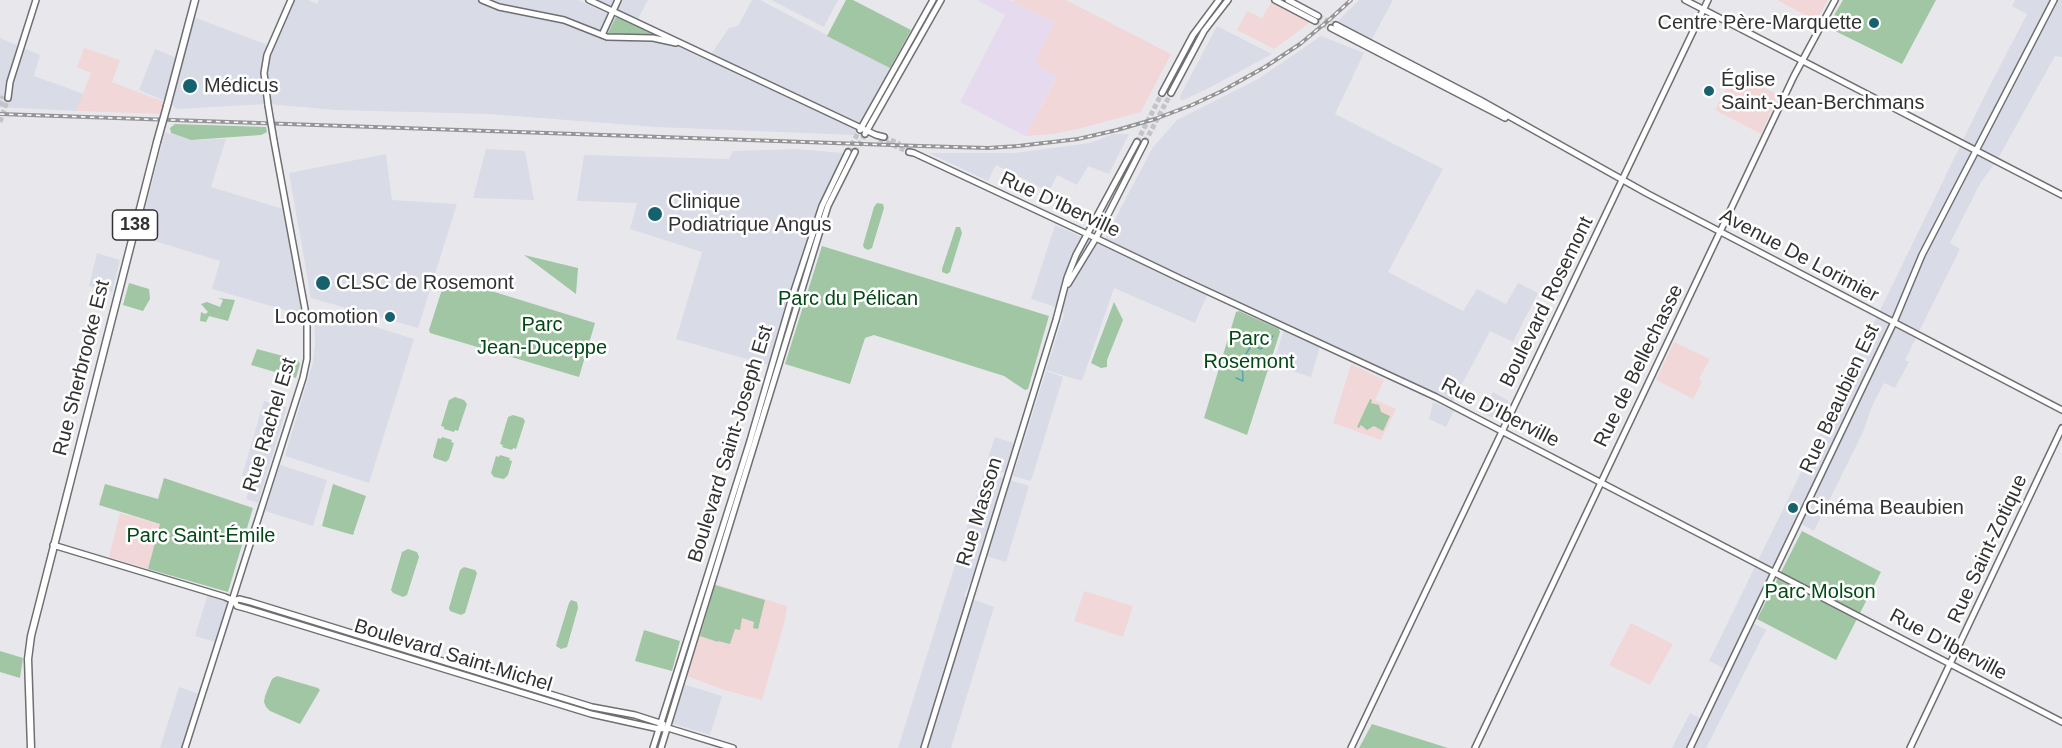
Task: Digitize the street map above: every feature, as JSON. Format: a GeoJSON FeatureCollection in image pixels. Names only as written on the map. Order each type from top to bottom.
{"type":"FeatureCollection","features":[{"type":"Feature","properties":{"kind":"main road"},"geometry":{"type":"LineString","coordinates":[[5,97],[36,0]]}},
{"type":"Feature","properties":{"kind":"main road","name":"Rue Sherbrooke Est"},"geometry":{"type":"LineString","coordinates":[[31,748],[28,659],[30,638],[195,0]]}},
{"type":"Feature","properties":{"kind":"main road","name":"Rue Rachel Est"},"geometry":{"type":"LineString","coordinates":[[186,748],[303,378],[307,358],[307,320],[264,83],[266,60],[291,0]]}},
{"type":"Feature","properties":{"kind":"main road"},"geometry":{"type":"LineString","coordinates":[[482,0],[499,7],[564,20],[617,39],[661,39],[687,46]]}},
{"type":"Feature","properties":{"kind":"main road"},"geometry":{"type":"LineString","coordinates":[[589,0],[863,131],[880,137]]}},
{"type":"Feature","properties":{"kind":"main road"},"geometry":{"type":"LineString","coordinates":[[602,35],[618,0]]}},
{"type":"Feature","properties":{"kind":"main road"},"geometry":{"type":"LineString","coordinates":[[863,131],[933,0]]}},
{"type":"Feature","properties":{"kind":"main road"},"geometry":{"type":"LineString","coordinates":[[863,131],[940,0]]}},
{"type":"Feature","properties":{"kind":"main road"},"geometry":{"type":"LineString","coordinates":[[1162,93],[1193,35],[1218,0]]}},
{"type":"Feature","properties":{"kind":"main road"},"geometry":{"type":"LineString","coordinates":[[1171,93],[1204,31],[1228,0]]}},
{"type":"Feature","properties":{"kind":"main road"},"geometry":{"type":"LineString","coordinates":[[1275,0],[1316,18],[1288,0]]}},
{"type":"Feature","properties":{"kind":"main road"},"geometry":{"type":"LineString","coordinates":[[1685,0],[2062,195]]}},
{"type":"Feature","properties":{"kind":"main road","name":"Boulevard Rosemont"},"geometry":{"type":"LineString","coordinates":[[1351,748],[1708,0]]}},
{"type":"Feature","properties":{"kind":"main road","name":"Rue de Bellechasse"},"geometry":{"type":"LineString","coordinates":[[1475,748],[1802,60],[1835,0]]}},
{"type":"Feature","properties":{"kind":"main road","name":"Rue Beaubien Est"},"geometry":{"type":"LineString","coordinates":[[1690,748],[1894,322],[1922,255],[2054,0]]}},
{"type":"Feature","properties":{"kind":"main road","name":"Avenue De Lorimier"},"geometry":{"type":"LineString","coordinates":[[1333,26],[1478,105],[1524,125],[1720,232],[2062,410]]}},
{"type":"Feature","properties":{"kind":"main road","name":"Rue Masson"},"geometry":{"type":"LineString","coordinates":[[924,748],[1073,262],[1137,142]]}},
{"type":"Feature","properties":{"kind":"main road","name":"Rue Masson"},"geometry":{"type":"LineString","coordinates":[[1067,285],[1096,238],[1145,142]]}},
{"type":"Feature","properties":{"kind":"main road","name":"Boulevard Saint-Joseph Est"},"geometry":{"type":"LineString","coordinates":[[653,748],[813,232],[831,185],[848,152]]}},
{"type":"Feature","properties":{"kind":"main road","name":"Boulevard Saint-Joseph Est"},"geometry":{"type":"LineString","coordinates":[[661,748],[828,206],[855,152]]}},
{"type":"Feature","properties":{"kind":"main road","name":"Rue D'Iberville"},"geometry":{"type":"LineString","coordinates":[[912,152],[1180,279],[1348,355],[1503,430],[2062,722]]}},
{"type":"Feature","properties":{"kind":"main road","name":"Rue Saint-Zotique"},"geometry":{"type":"LineString","coordinates":[[1910,748],[2062,428]]}},
{"type":"Feature","properties":{"kind":"main road"},"geometry":{"type":"LineString","coordinates":[[53,544],[233,600]]}},
{"type":"Feature","properties":{"kind":"main road","name":"Boulevard Saint-Michel"},"geometry":{"type":"LineString","coordinates":[[233,600],[251,602],[592,707],[661,722],[668,728]]}},
{"type":"Feature","properties":{"kind":"main road","name":"Boulevard Saint-Michel"},"geometry":{"type":"LineString","coordinates":[[233,600],[238,606],[591,714],[659,729],[668,728],[733,748]]}},
{"type":"Feature","properties":{"kind":"shaded area"},"geometry":{"type":"Polygon","coordinates":[[[291,0],[308,0],[317,4],[319,0],[578,0],[707,60],[729,28],[738,26],[752,0],[760,0],[890,68],[854,135],[656,127],[489,114],[335,110],[267,104],[177,109],[168,102],[139,90],[155,49],[179,59],[191,16],[270,46],[291,0]]]}},
{"type":"Feature","properties":{"kind":"shaded area"},"geometry":{"type":"Polygon","coordinates":[[[597,0],[648,0],[638,19],[597,0]]]}},
{"type":"Feature","properties":{"kind":"shaded area"},"geometry":{"type":"Polygon","coordinates":[[[771,0],[838,0],[824,27],[771,0]]]}},
{"type":"Feature","properties":{"kind":"shaded area"},"geometry":{"type":"Polygon","coordinates":[[[977,0],[1010,0],[1055,23],[1038,54],[1038,66],[1057,76],[1025,136],[960,102],[1005,15],[977,0]]]}},
{"type":"Feature","properties":{"kind":"shaded area"},"geometry":{"type":"Polygon","coordinates":[[[1014,0],[1066,0],[1171,54],[1141,112],[1078,129],[1025,136],[1057,77],[1038,66],[1038,54],[1055,23],[1013,2],[1014,0]]]}},
{"type":"Feature","properties":{"kind":"shaded area"},"geometry":{"type":"Polygon","coordinates":[[[1359,0],[1393,0],[1371,41],[1336,23],[1359,0]]]}},
{"type":"Feature","properties":{"kind":"shaded area"},"geometry":{"type":"Polygon","coordinates":[[[1777,0],[1828,0],[1817,19],[1814,20],[1777,0]]]}},
{"type":"Feature","properties":{"kind":"shaded area"},"geometry":{"type":"Polygon","coordinates":[[[2015,0],[2062,0],[2062,57],[2055,56],[1996,162],[1981,182],[1950,243],[1960,249],[1905,360],[1909,362],[1895,388],[1884,383],[1872,406],[1863,432],[1814,531],[1798,522],[1751,622],[1766,630],[1706,748],[1672,748],[1690,713],[1703,720],[1727,670],[1709,661],[1983,99],[2027,14],[2012,6],[2015,0]]]}},
{"type":"Feature","properties":{"kind":"shaded area"},"geometry":{"type":"Polygon","coordinates":[[[1272,1],[1311,22],[1274,49],[1237,30],[1247,11],[1262,18],[1272,1]]]}},
{"type":"Feature","properties":{"kind":"shaded area"},"geometry":{"type":"Polygon","coordinates":[[[1217,26],[1272,54],[1181,101],[1180,96],[1217,26]]]}},
{"type":"Feature","properties":{"kind":"shaded area"},"geometry":{"type":"Polygon","coordinates":[[[1321,36],[1364,53],[1335,114],[1443,169],[1388,272],[1463,311],[1477,289],[1506,304],[1518,283],[1538,293],[1513,342],[1490,331],[1452,403],[1104,240],[1153,147],[1177,120],[1258,79],[1321,36]]]}},
{"type":"Feature","properties":{"kind":"shaded area"},"geometry":{"type":"Polygon","coordinates":[[[0,38],[40,55],[34,76],[84,94],[76,111],[0,107],[0,38]]]}},
{"type":"Feature","properties":{"kind":"shaded area"},"geometry":{"type":"Polygon","coordinates":[[[84,48],[120,60],[112,82],[167,103],[164,114],[76,111],[91,73],[77,67],[84,48]]]}},
{"type":"Feature","properties":{"kind":"shaded area"},"geometry":{"type":"Polygon","coordinates":[[[1735,73],[1778,95],[1761,134],[1715,110],[1735,73]]]}},
{"type":"Feature","properties":{"kind":"shaded area"},"geometry":{"type":"Polygon","coordinates":[[[165,132],[191,140],[226,139],[211,187],[283,209],[302,315],[212,289],[220,261],[138,236],[165,132]]]}},
{"type":"Feature","properties":{"kind":"shaded area"},"geometry":{"type":"Polygon","coordinates":[[[1113,134],[1129,134],[1109,174],[1088,166],[1077,185],[1057,175],[1049,192],[996,165],[988,181],[929,153],[1014,153],[1090,143],[1113,134]]]}},
{"type":"Feature","properties":{"kind":"shaded area"},"geometry":{"type":"Polygon","coordinates":[[[486,149],[525,151],[534,200],[473,198],[486,149]]]}},
{"type":"Feature","properties":{"kind":"shaded area"},"geometry":{"type":"Polygon","coordinates":[[[797,149],[843,153],[821,205],[771,366],[676,339],[702,252],[630,229],[637,203],[577,201],[584,155],[729,159],[733,151],[797,149]]]}},
{"type":"Feature","properties":{"kind":"shaded area"},"geometry":{"type":"Polygon","coordinates":[[[386,154],[392,200],[457,204],[418,328],[311,298],[289,173],[386,154]]]}},
{"type":"Feature","properties":{"kind":"shaded area"},"geometry":{"type":"Polygon","coordinates":[[[1055,225],[1208,293],[1195,323],[1114,288],[1082,381],[1046,370],[1064,314],[1053,306],[1031,299],[1055,225]]]}},
{"type":"Feature","properties":{"kind":"shaded area"},"geometry":{"type":"Polygon","coordinates":[[[97,253],[120,260],[112,292],[89,286],[97,253]]]}},
{"type":"Feature","properties":{"kind":"shaded area"},"geometry":{"type":"Polygon","coordinates":[[[322,310],[414,339],[369,483],[285,456],[313,362],[314,313],[322,310]]]}},
{"type":"Feature","properties":{"kind":"shaded area"},"geometry":{"type":"Polygon","coordinates":[[[1285,326],[1321,343],[1311,377],[1273,365],[1285,326]]]}},
{"type":"Feature","properties":{"kind":"shaded area"},"geometry":{"type":"Polygon","coordinates":[[[1674,342],[1710,359],[1699,379],[1702,382],[1693,399],[1656,380],[1674,342]]]}},
{"type":"Feature","properties":{"kind":"shaded area"},"geometry":{"type":"Polygon","coordinates":[[[1351,364],[1384,380],[1375,400],[1396,409],[1381,440],[1333,423],[1351,364]]]}},
{"type":"Feature","properties":{"kind":"shaded area"},"geometry":{"type":"Polygon","coordinates":[[[1046,371],[1063,377],[1031,481],[1013,476],[1046,371]]]}},
{"type":"Feature","properties":{"kind":"shaded area"},"geometry":{"type":"Polygon","coordinates":[[[1493,392],[1509,401],[1499,421],[1482,413],[1493,392]]]}},
{"type":"Feature","properties":{"kind":"shaded area"},"geometry":{"type":"Polygon","coordinates":[[[264,401],[287,407],[258,503],[246,499],[252,479],[242,476],[264,401]]]}},
{"type":"Feature","properties":{"kind":"shaded area"},"geometry":{"type":"Polygon","coordinates":[[[1433,402],[1454,411],[1446,427],[1429,419],[1433,402]]]}},
{"type":"Feature","properties":{"kind":"shaded area"},"geometry":{"type":"Polygon","coordinates":[[[995,437],[1014,443],[1005,473],[985,467],[995,437]]]}},
{"type":"Feature","properties":{"kind":"shaded area"},"geometry":{"type":"Polygon","coordinates":[[[280,465],[327,480],[313,526],[265,511],[280,465]]]}},
{"type":"Feature","properties":{"kind":"shaded area"},"geometry":{"type":"Polygon","coordinates":[[[984,472],[1029,486],[1006,562],[983,555],[964,596],[994,607],[951,748],[898,748],[984,472]]]}},
{"type":"Feature","properties":{"kind":"shaded area"},"geometry":{"type":"Polygon","coordinates":[[[120,513],[160,524],[148,569],[109,557],[120,513]]]}},
{"type":"Feature","properties":{"kind":"shaded area"},"geometry":{"type":"Polygon","coordinates":[[[715,584],[787,606],[762,700],[724,690],[687,676],[715,584]]]}},
{"type":"Feature","properties":{"kind":"shaded area"},"geometry":{"type":"Polygon","coordinates":[[[209,590],[230,596],[215,642],[195,636],[209,590]]]}},
{"type":"Feature","properties":{"kind":"shaded area"},"geometry":{"type":"Polygon","coordinates":[[[1084,591],[1133,606],[1123,637],[1074,621],[1084,591]]]}},
{"type":"Feature","properties":{"kind":"shaded area"},"geometry":{"type":"Polygon","coordinates":[[[1631,623],[1673,644],[1650,685],[1609,665],[1631,623]]]}},
{"type":"Feature","properties":{"kind":"shaded area"},"geometry":{"type":"Polygon","coordinates":[[[683,684],[722,696],[710,735],[671,723],[683,684]]]}},
{"type":"Feature","properties":{"kind":"shaded area"},"geometry":{"type":"Polygon","coordinates":[[[179,687],[202,695],[185,748],[160,748],[179,687]]]}},
{"type":"Feature","properties":{"kind":"green space"},"geometry":{"type":"Polygon","coordinates":[[[846,0],[853,0],[911,30],[890,68],[827,36],[846,0]]]}},
{"type":"Feature","properties":{"kind":"green space"},"geometry":{"type":"Polygon","coordinates":[[[1843,0],[1936,0],[1902,64],[1827,27],[1843,0]]]}},
{"type":"Feature","properties":{"kind":"green space"},"geometry":{"type":"Polygon","coordinates":[[[616,17],[656,34],[608,33],[616,17]]]}},
{"type":"Feature","properties":{"kind":"green space"},"geometry":{"type":"Polygon","coordinates":[[[175,124],[266,127],[267,132],[261,135],[191,140],[171,133],[170,128],[175,124]]]}},
{"type":"Feature","properties":{"kind":"green space"},"geometry":{"type":"Polygon","coordinates":[[[877,203],[883,204],[884,208],[872,248],[868,250],[863,245],[877,203]]]}},
{"type":"Feature","properties":{"kind":"green space"},"geometry":{"type":"Polygon","coordinates":[[[956,227],[960,227],[962,233],[950,272],[947,274],[942,272],[942,269],[956,227]]]}},
{"type":"Feature","properties":{"kind":"green space","name":"Parc du Pélican"},"geometry":{"type":"Polygon","coordinates":[[[822,246],[1049,316],[1028,389],[1025,390],[1004,376],[874,335],[865,338],[850,384],[785,364],[822,246]]]}},
{"type":"Feature","properties":{"kind":"green space"},"geometry":{"type":"Polygon","coordinates":[[[524,255],[578,268],[576,294],[524,255]]]}},
{"type":"Feature","properties":{"kind":"green space","name":"Parc Jean-Duceppe"},"geometry":{"type":"Polygon","coordinates":[[[446,277],[595,323],[579,377],[430,333],[446,277]]]}},
{"type":"Feature","properties":{"kind":"green space"},"geometry":{"type":"Polygon","coordinates":[[[129,283],[149,289],[150,299],[143,311],[123,305],[129,283]]]}},
{"type":"Feature","properties":{"kind":"green space"},"geometry":{"type":"Polygon","coordinates":[[[218,298],[235,300],[228,321],[209,316],[206,322],[200,321],[201,312],[205,314],[208,312],[201,304],[207,302],[220,307],[223,300],[218,298]]]}},
{"type":"Feature","properties":{"kind":"green space"},"geometry":{"type":"Polygon","coordinates":[[[1114,302],[1123,320],[1107,360],[1107,367],[1101,368],[1091,363],[1114,302]]]}},
{"type":"Feature","properties":{"kind":"green space","name":"Parc Rosemont"},"geometry":{"type":"Polygon","coordinates":[[[1239,311],[1279,329],[1280,332],[1247,435],[1204,418],[1236,312],[1239,311]]]}},
{"type":"Feature","properties":{"kind":"green space"},"geometry":{"type":"Polygon","coordinates":[[[257,349],[298,360],[300,364],[296,378],[251,365],[257,349]]]}},
{"type":"Feature","properties":{"kind":"green space"},"geometry":{"type":"Polygon","coordinates":[[[455,397],[464,400],[467,404],[458,431],[454,432],[441,426],[449,400],[455,397]]]}},
{"type":"Feature","properties":{"kind":"green space"},"geometry":{"type":"Polygon","coordinates":[[[1370,399],[1371,403],[1379,405],[1381,412],[1390,416],[1383,431],[1374,426],[1367,430],[1361,425],[1357,427],[1370,399]]]}},
{"type":"Feature","properties":{"kind":"green space"},"geometry":{"type":"Polygon","coordinates":[[[513,415],[525,421],[516,449],[512,450],[500,444],[508,417],[513,415]]]}},
{"type":"Feature","properties":{"kind":"green space"},"geometry":{"type":"Polygon","coordinates":[[[442,437],[454,443],[446,462],[433,456],[438,438],[442,437]]]}},
{"type":"Feature","properties":{"kind":"green space"},"geometry":{"type":"Polygon","coordinates":[[[500,455],[512,461],[508,475],[504,479],[494,477],[491,473],[496,456],[500,455]]]}},
{"type":"Feature","properties":{"kind":"green space","name":"Parc Saint-Émile"},"geometry":{"type":"Polygon","coordinates":[[[164,478],[253,508],[228,592],[148,569],[160,524],[99,505],[105,484],[158,499],[164,478]]]}},
{"type":"Feature","properties":{"kind":"green space"},"geometry":{"type":"Polygon","coordinates":[[[333,484],[366,496],[353,535],[322,526],[333,484]]]}},
{"type":"Feature","properties":{"kind":"green space","name":"Parc Molson"},"geometry":{"type":"Polygon","coordinates":[[[1802,531],[1881,572],[1836,660],[1757,619],[1802,531]]]}},
{"type":"Feature","properties":{"kind":"green space"},"geometry":{"type":"Polygon","coordinates":[[[408,549],[417,552],[419,557],[407,595],[403,597],[391,590],[402,552],[408,549]]]}},
{"type":"Feature","properties":{"kind":"green space"},"geometry":{"type":"Polygon","coordinates":[[[464,567],[475,570],[477,573],[465,613],[461,615],[450,611],[449,608],[460,570],[464,567]]]}},
{"type":"Feature","properties":{"kind":"green space"},"geometry":{"type":"Polygon","coordinates":[[[715,585],[765,600],[758,629],[753,628],[754,622],[742,618],[740,630],[735,629],[730,644],[700,636],[715,585]]]}},
{"type":"Feature","properties":{"kind":"green space"},"geometry":{"type":"Polygon","coordinates":[[[571,600],[577,602],[578,608],[567,647],[561,649],[556,646],[571,600]]]}},
{"type":"Feature","properties":{"kind":"green space"},"geometry":{"type":"Polygon","coordinates":[[[644,630],[680,641],[672,671],[635,661],[644,630]]]}},
{"type":"Feature","properties":{"kind":"green space"},"geometry":{"type":"Polygon","coordinates":[[[0,651],[23,658],[20,678],[0,672],[0,651]]]}},
{"type":"Feature","properties":{"kind":"green space"},"geometry":{"type":"Polygon","coordinates":[[[277,676],[320,690],[300,724],[266,707],[265,696],[272,679],[277,676]]]}},
{"type":"Feature","properties":{"kind":"green space"},"geometry":{"type":"Polygon","coordinates":[[[1372,724],[1448,748],[1359,748],[1372,724]]]}},
{"type":"Feature","properties":{"kind":"waterway"},"geometry":{"type":"LineString","coordinates":[[1236,378],[1243,381],[1242,360],[1251,346],[1261,349],[1273,336]]}},
{"type":"Feature","properties":{"kind":"tunnel"},"geometry":{"type":"LineString","coordinates":[[1318,16],[1336,25]]}},
{"type":"Feature","properties":{"kind":"tunnel"},"geometry":{"type":"LineString","coordinates":[[1315,21],[1331,28]]}},
{"type":"Feature","properties":{"kind":"tunnel"},"geometry":{"type":"LineString","coordinates":[[1137,142],[1162,93]]}},
{"type":"Feature","properties":{"kind":"tunnel"},"geometry":{"type":"LineString","coordinates":[[1145,142],[1171,93]]}},
{"type":"Feature","properties":{"kind":"tunnel"},"geometry":{"type":"LineString","coordinates":[[0,106],[3,96]]}},
{"type":"Feature","properties":{"kind":"tunnel"},"geometry":{"type":"LineString","coordinates":[[0,122],[8,98]]}},
{"type":"Feature","properties":{"kind":"tunnel"},"geometry":{"type":"LineString","coordinates":[[848,152],[859,131]]}},
{"type":"Feature","properties":{"kind":"tunnel"},"geometry":{"type":"LineString","coordinates":[[855,152],[865,134]]}},
{"type":"Feature","properties":{"kind":"tunnel"},"geometry":{"type":"LineString","coordinates":[[884,137],[900,144]]}},
{"type":"Feature","properties":{"kind":"tunnel"},"geometry":{"type":"LineString","coordinates":[[879,139],[909,152]]}},
{"type":"Feature","properties":{"kind":"railway"},"geometry":{"type":"LineString","coordinates":[[0,114],[920,146],[988,148],[1018,146],[1078,139],[1117,130],[1192,105],[1265,67],[1300,44],[1351,0]]}},
{"type":"Feature","properties":{"kind":"place","name":"Centre Père-Marquette"},"geometry":{"type":"Point","coordinates":[1874,23]}},
{"type":"Feature","properties":{"kind":"place","name":"Médicus"},"geometry":{"type":"Point","coordinates":[190,86]}},
{"type":"Feature","properties":{"kind":"place","name":"Église Saint-Jean-Berchmans"},"geometry":{"type":"Point","coordinates":[1709,91]}},
{"type":"Feature","properties":{"kind":"place","name":"Clinique Podiatrique Angus"},"geometry":{"type":"Point","coordinates":[655,214]}},
{"type":"Feature","properties":{"kind":"place","name":"CLSC de Rosemont"},"geometry":{"type":"Point","coordinates":[323,283]}},
{"type":"Feature","properties":{"kind":"place","name":"Locomotion"},"geometry":{"type":"Point","coordinates":[390,317]}},
{"type":"Feature","properties":{"kind":"place","name":"Cinéma Beaubien"},"geometry":{"type":"Point","coordinates":[1793,508]}}]}
